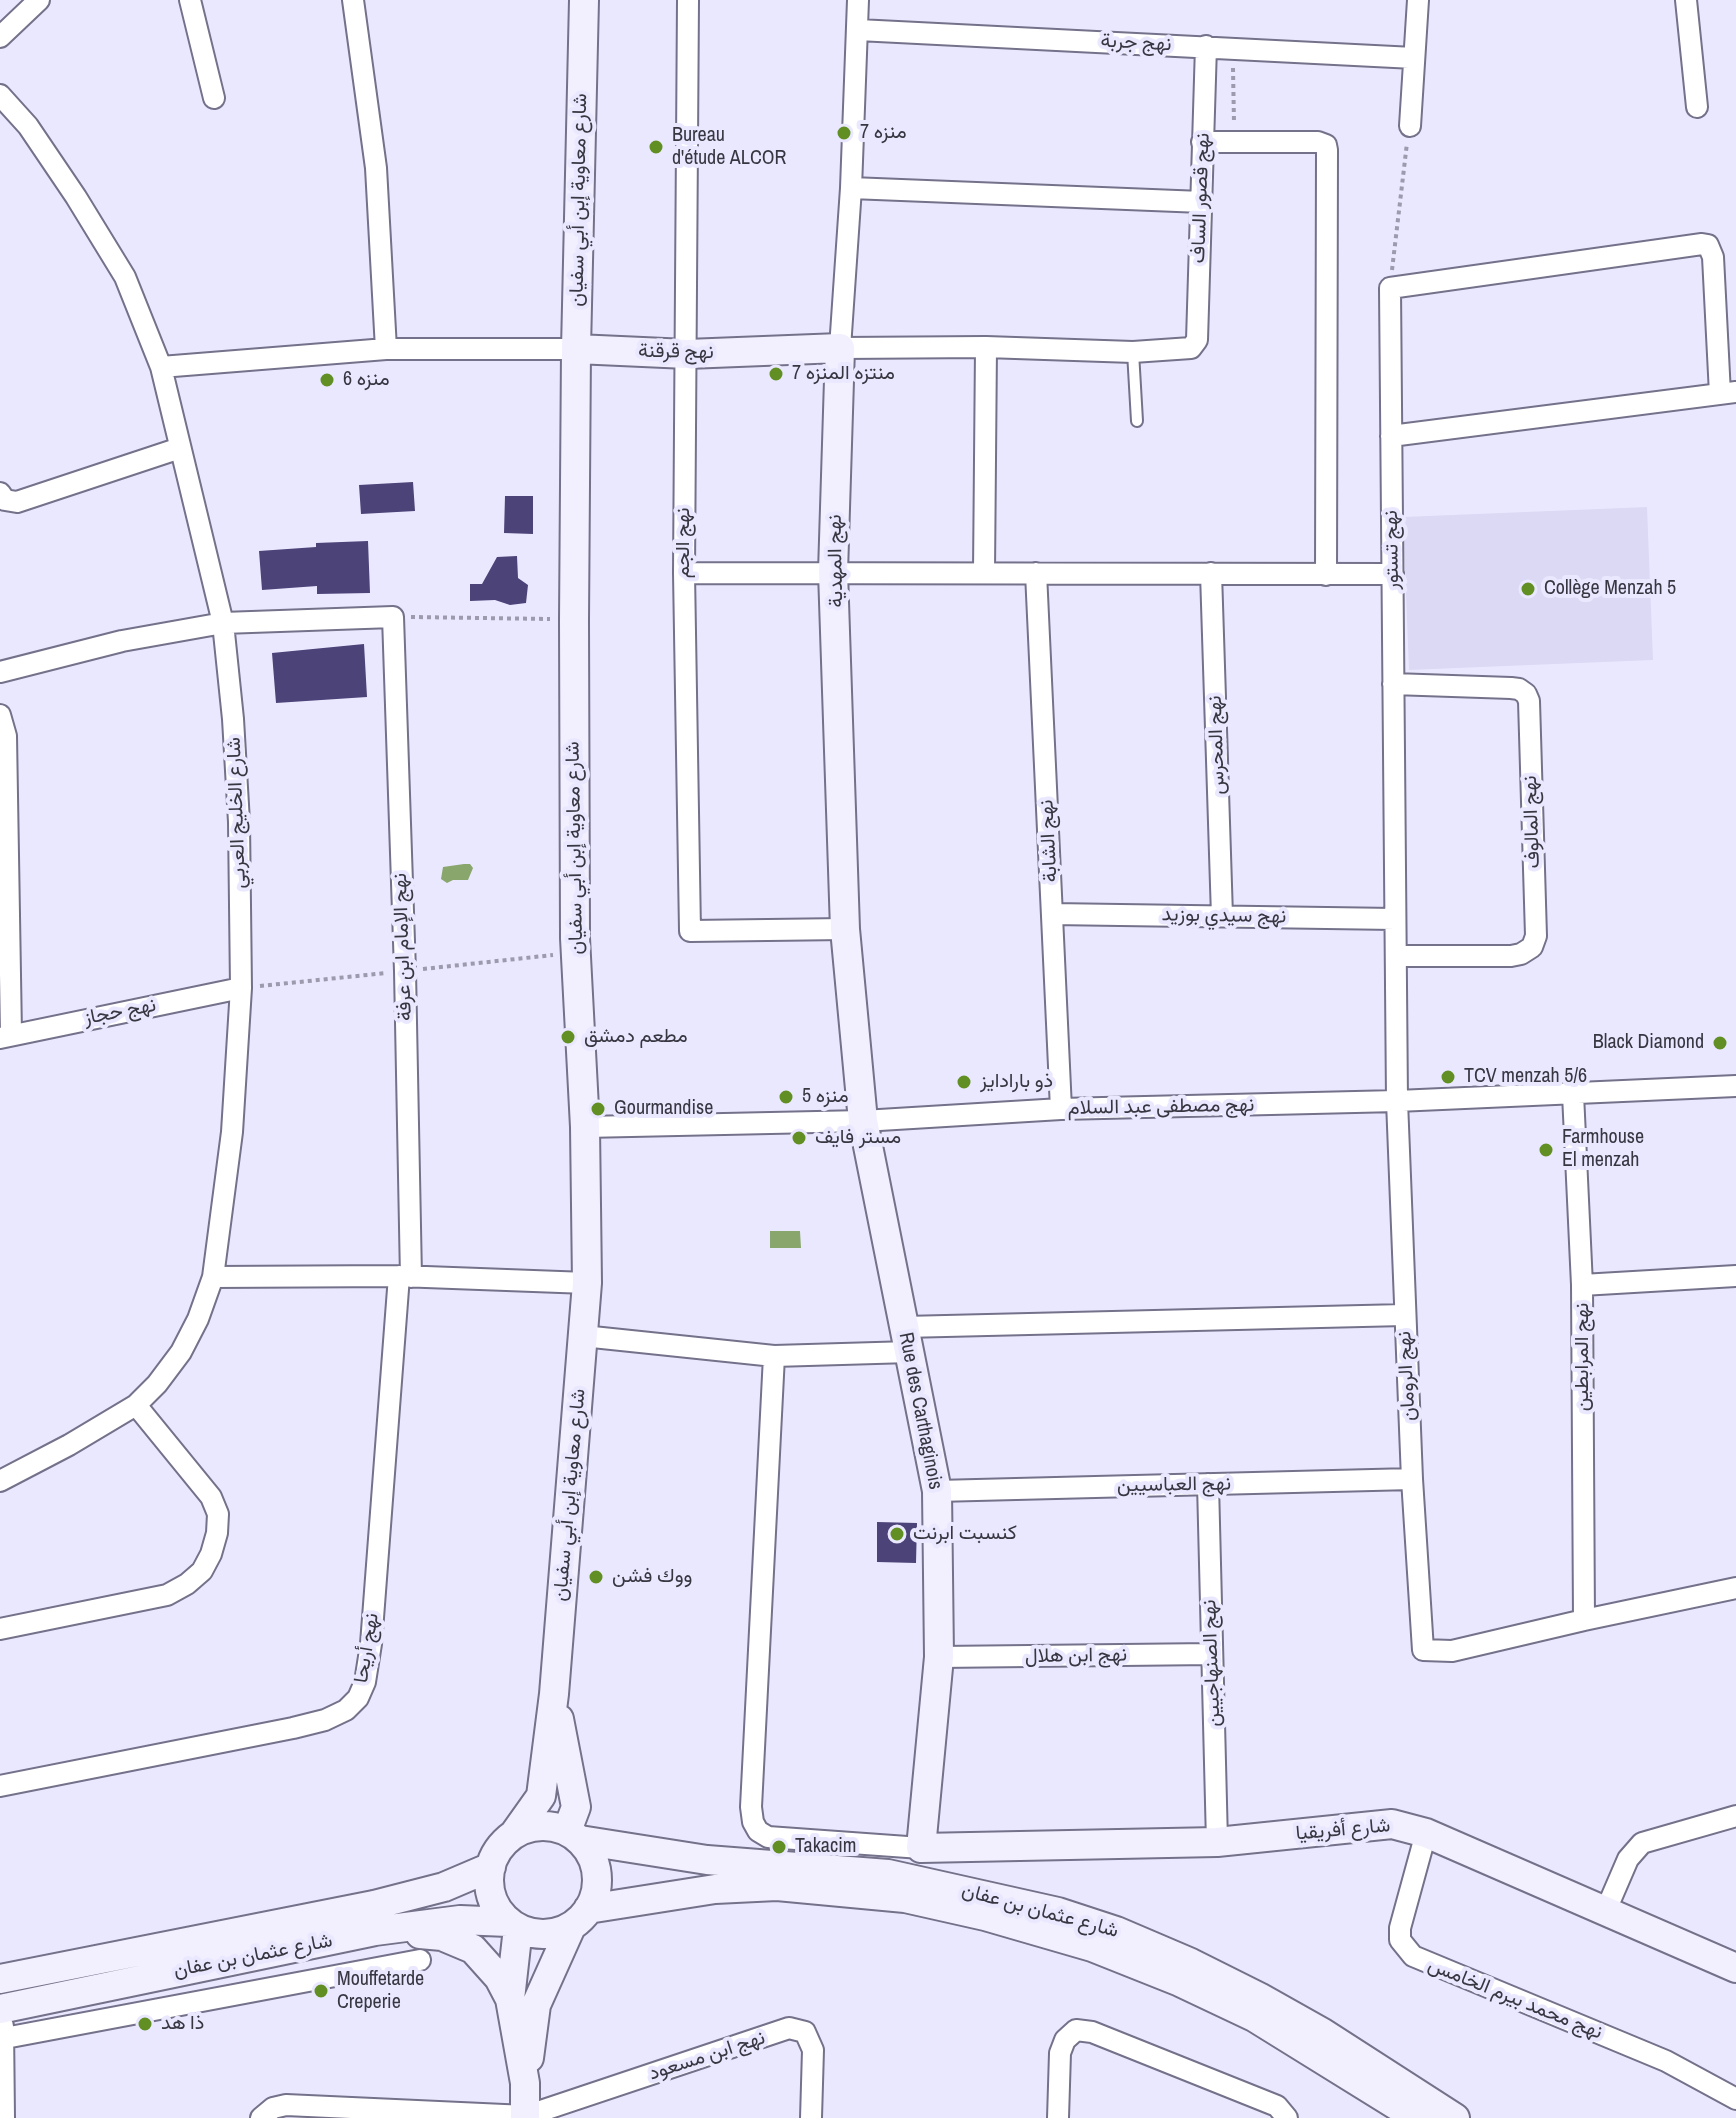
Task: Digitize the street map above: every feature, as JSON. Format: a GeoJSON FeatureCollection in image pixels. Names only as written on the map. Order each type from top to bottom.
{"type":"FeatureCollection","features":[{"type":"Feature","properties":{"kind":"main road","name":"شارع معاوية إبن أبي سفيان"},"geometry":{"type":"LineString","coordinates":[[491,1867],[504,1843],[541,1796],[554,1694],[587,1283],[585,1127],[576,953],[574,620],[584,0]]}},
{"type":"Feature","properties":{"kind":"main road","name":"نهج قرقنة"},"geometry":{"type":"LineString","coordinates":[[576,349],[687,354],[840,348]]}},
{"type":"Feature","properties":{"kind":"main road","name":"نهج المهدية"},"geometry":{"type":"LineString","coordinates":[[840,348],[833,572],[845,929],[863,1121]]}},
{"type":"Feature","properties":{"kind":"main road","name":"Rue des Carthaginois"},"geometry":{"type":"LineString","coordinates":[[863,1121],[937,1491],[939,1657],[921,1848]]}},
{"type":"Feature","properties":{"kind":"main road","name":"شارع معاوية إبن أبي سفيان"},"geometry":{"type":"LineString","coordinates":[[554,1694],[576,1807],[573,1836]]}},
{"type":"Feature","properties":{"kind":"main road","name":"شارع أفريقيا"},"geometry":{"type":"LineString","coordinates":[[921,1848],[1217,1842],[1392,1824],[1426,1833],[1736,1968]]}},
{"type":"Feature","properties":{"kind":"main road"},"geometry":{"type":"LineString","coordinates":[[514,1834],[540,1826],[573,1836],[589,1852],[595,1866],[595,1895],[536,2005],[525,2083]]}},
{"type":"Feature","properties":{"kind":"main road","name":"شارع عثمان بن عفان"},"geometry":{"type":"LineString","coordinates":[[573,1836],[707,1860],[888,1874],[988,1894],[1116,1931],[1259,1997],[1323,2033],[1455,2118]]}},
{"type":"Feature","properties":{"kind":"main road"},"geometry":{"type":"LineString","coordinates":[[491,1867],[489,1882],[492,1897],[498,1911],[513,1925],[535,1934],[554,1933],[580,1918]]}},
{"type":"Feature","properties":{"kind":"main road","name":"شارع عثمان بن عفان"},"geometry":{"type":"LineString","coordinates":[[0,1979],[374,1905],[444,1887],[491,1867]]}},
{"type":"Feature","properties":{"kind":"main road","name":"شارع عثمان بن عفان"},"geometry":{"type":"LineString","coordinates":[[580,1918],[715,1889],[777,1886],[905,1898],[985,1916],[1092,1947],[1180,1982],[1254,2017],[1417,2118]]}},
{"type":"Feature","properties":{"kind":"main road","name":"شارع عثمان بن عفان"},"geometry":{"type":"LineString","coordinates":[[0,2009],[375,1931],[460,1920],[513,1925]]}},
{"type":"Feature","properties":{"kind":"main road"},"geometry":{"type":"LineString","coordinates":[[513,1925],[510,1999],[525,2083],[526,2117]]}},
{"type":"Feature","properties":{"kind":"main road"},"geometry":{"type":"LineString","coordinates":[[375,1931],[442,1936],[473,1949],[499,1978],[510,1999]]}},
{"type":"Feature","properties":{"kind":"street"},"geometry":{"type":"LineString","coordinates":[[0,37],[39,0]]}},
{"type":"Feature","properties":{"kind":"street"},"geometry":{"type":"LineString","coordinates":[[190,0],[214,98]]}},
{"type":"Feature","properties":{"kind":"street"},"geometry":{"type":"LineString","coordinates":[[353,0],[376,168],[386,349]]}},
{"type":"Feature","properties":{"kind":"street","name":"نهج الجم"},"geometry":{"type":"LineString","coordinates":[[688,0],[684,573],[690,931],[845,929]]}},
{"type":"Feature","properties":{"kind":"street","name":"نهج المهدية"},"geometry":{"type":"LineString","coordinates":[[840,348],[851,188],[858,0]]}},
{"type":"Feature","properties":{"kind":"street"},"geometry":{"type":"LineString","coordinates":[[1410,126],[1418,0]]}},
{"type":"Feature","properties":{"kind":"street"},"geometry":{"type":"LineString","coordinates":[[1686,0],[1697,107]]}},
{"type":"Feature","properties":{"kind":"street","name":"نهج جربة"},"geometry":{"type":"LineString","coordinates":[[858,30],[1414,58]]}},
{"type":"Feature","properties":{"kind":"street","name":"نهج قصور الساف"},"geometry":{"type":"LineString","coordinates":[[1191,348],[1197,340],[1206,46]]}},
{"type":"Feature","properties":{"kind":"street","name":"شارع الخليج العربي"},"geometry":{"type":"LineString","coordinates":[[0,95],[28,126],[125,277],[161,367],[223,623],[239,822],[241,988],[232,1132],[213,1277],[198,1319],[181,1352],[157,1384],[136,1405],[0,1481]]}},
{"type":"Feature","properties":{"kind":"street"},"geometry":{"type":"LineString","coordinates":[[1202,142],[1318,142],[1326,145],[1326,575]]}},
{"type":"Feature","properties":{"kind":"street"},"geometry":{"type":"LineString","coordinates":[[851,188],[1202,202]]}},
{"type":"Feature","properties":{"kind":"street"},"geometry":{"type":"LineString","coordinates":[[1390,288],[1708,245],[1713,257],[1728,393],[1391,436]]}},
{"type":"Feature","properties":{"kind":"street","name":"نهج تستور"},"geometry":{"type":"LineString","coordinates":[[1390,288],[1397,1101]]}},
{"type":"Feature","properties":{"kind":"street"},"geometry":{"type":"LineString","coordinates":[[984,572],[986,347]]}},
{"type":"Feature","properties":{"kind":"street","name":"نهج قرقنة"},"geometry":{"type":"LineString","coordinates":[[840,348],[986,347],[1133,352],[1191,348]]}},
{"type":"Feature","properties":{"kind":"street","name":"نهج قرقنة"},"geometry":{"type":"LineString","coordinates":[[161,367],[386,349],[576,349]]}},
{"type":"Feature","properties":{"kind":"street"},"geometry":{"type":"LineString","coordinates":[[0,493],[5,500],[17,502],[180,448]]}},
{"type":"Feature","properties":{"kind":"street"},"geometry":{"type":"LineString","coordinates":[[684,573],[1393,574]]}},
{"type":"Feature","properties":{"kind":"street","name":"نهج الشابة"},"geometry":{"type":"LineString","coordinates":[[1036,573],[1061,1109]]}},
{"type":"Feature","properties":{"kind":"street","name":"نهج المحرس"},"geometry":{"type":"LineString","coordinates":[[1211,573],[1222,916]]}},
{"type":"Feature","properties":{"kind":"street"},"geometry":{"type":"LineString","coordinates":[[0,672],[122,641],[223,623],[393,617]]}},
{"type":"Feature","properties":{"kind":"street","name":"نهج الإمام ابن عرفة"},"geometry":{"type":"LineString","coordinates":[[393,617],[405,971],[405,1276]]}},
{"type":"Feature","properties":{"kind":"street","name":"نهج المالوف"},"geometry":{"type":"LineString","coordinates":[[1393,684],[1511,688],[1526,694],[1529,701],[1536,936],[1532,947],[1511,956],[1396,956]]}},
{"type":"Feature","properties":{"kind":"street"},"geometry":{"type":"LineString","coordinates":[[0,715],[6,736],[5,1036]]}},
{"type":"Feature","properties":{"kind":"street","name":"نهج سيدي بوزيد"},"geometry":{"type":"LineString","coordinates":[[1052,914],[1395,919]]}},
{"type":"Feature","properties":{"kind":"street","name":"نهج حجاز"},"geometry":{"type":"LineString","coordinates":[[5,1036],[241,988]]}},
{"type":"Feature","properties":{"kind":"street","name":"نهج مصطفى عبد السلام"},"geometry":{"type":"LineString","coordinates":[[585,1127],[863,1121],[1061,1109],[1397,1101],[1736,1086]]}},
{"type":"Feature","properties":{"kind":"street","name":"نهج المرابطين"},"geometry":{"type":"LineString","coordinates":[[1573,1094],[1582,1285],[1584,1620]]}},
{"type":"Feature","properties":{"kind":"street","name":"نهج الرومان"},"geometry":{"type":"LineString","coordinates":[[1397,1101],[1404,1315],[1423,1650],[1452,1651],[1584,1620]]}},
{"type":"Feature","properties":{"kind":"street"},"geometry":{"type":"LineString","coordinates":[[213,1277],[405,1276],[587,1283]]}},
{"type":"Feature","properties":{"kind":"street","name":"نهج أريحا"},"geometry":{"type":"LineString","coordinates":[[0,1786],[325,1720],[346,1710],[358,1698],[365,1682],[371,1644],[405,1276]]}},
{"type":"Feature","properties":{"kind":"street"},"geometry":{"type":"LineString","coordinates":[[1582,1285],[1736,1276]]}},
{"type":"Feature","properties":{"kind":"street"},"geometry":{"type":"LineString","coordinates":[[583,1336],[774,1356],[907,1339],[1404,1315]]}},
{"type":"Feature","properties":{"kind":"street"},"geometry":{"type":"LineString","coordinates":[[774,1356],[751,1807],[753,1822],[758,1831],[768,1837],[921,1848]]}},
{"type":"Feature","properties":{"kind":"street"},"geometry":{"type":"LineString","coordinates":[[0,1629],[167,1595],[202,1571],[217,1533],[218,1514],[211,1497],[136,1405]]}},
{"type":"Feature","properties":{"kind":"street","name":"نهج العباسيين"},"geometry":{"type":"LineString","coordinates":[[937,1491],[1412,1479]]}},
{"type":"Feature","properties":{"kind":"street","name":"نهج الصنهاجيين"},"geometry":{"type":"LineString","coordinates":[[1208,1484],[1217,1842]]}},
{"type":"Feature","properties":{"kind":"street"},"geometry":{"type":"LineString","coordinates":[[1584,1620],[1736,1588]]}},
{"type":"Feature","properties":{"kind":"street","name":"نهج ابن هلال"},"geometry":{"type":"LineString","coordinates":[[939,1657],[1212,1654]]}},
{"type":"Feature","properties":{"kind":"street"},"geometry":{"type":"LineString","coordinates":[[1606,1910],[1628,1859],[1642,1843],[1736,1816]]}},
{"type":"Feature","properties":{"kind":"street","name":"نهج محمد بيرم الخامس"},"geometry":{"type":"LineString","coordinates":[[1426,1833],[1400,1928],[1400,1940],[1413,1956],[1666,2061],[1736,2099]]}},
{"type":"Feature","properties":{"kind":"street"},"geometry":{"type":"LineString","coordinates":[[2,2039],[420,1960]]}},
{"type":"Feature","properties":{"kind":"street"},"geometry":{"type":"LineString","coordinates":[[0,2009],[4,2118]]}},
{"type":"Feature","properties":{"kind":"street","name":"نهج ابن مسعود"},"geometry":{"type":"LineString","coordinates":[[526,2117],[789,2028],[805,2032],[813,2050],[811,2118]]}},
{"type":"Feature","properties":{"kind":"street"},"geometry":{"type":"LineString","coordinates":[[1058,2118],[1060,2053],[1065,2040],[1076,2030],[1092,2032],[1277,2106],[1287,2118]]}},
{"type":"Feature","properties":{"kind":"street"},"geometry":{"type":"LineString","coordinates":[[261,2118],[273,2108],[286,2105],[526,2117]]}},
{"type":"Feature","properties":{"kind":"lane"},"geometry":{"type":"LineString","coordinates":[[1133,352],[1137,421]]}},
{"type":"Feature","properties":{"kind":"path","name":"نهج قصور الساف"},"geometry":{"type":"LineString","coordinates":[[1232,49],[1234,141]]}},
{"type":"Feature","properties":{"kind":"path"},"geometry":{"type":"LineString","coordinates":[[1390,288],[1410,126]]}},
{"type":"Feature","properties":{"kind":"path"},"geometry":{"type":"LineString","coordinates":[[393,617],[574,620]]}},
{"type":"Feature","properties":{"kind":"path"},"geometry":{"type":"LineString","coordinates":[[241,988],[576,953]]}},
{"type":"Feature","properties":{"kind":"shaded area","name":"Collège Menzah 5"},"geometry":{"type":"Polygon","coordinates":[[[1647,507],[1653,660],[1409,670],[1403,517],[1647,507]]]}},
{"type":"Feature","properties":{"kind":"shaded area"},"geometry":{"type":"Polygon","coordinates":[[[470,864],[473,868],[468,880],[447,883],[441,879],[443,867],[470,864]]]}},
{"type":"Feature","properties":{"kind":"shaded area"},"geometry":{"type":"Polygon","coordinates":[[[770,1231],[800,1231],[801,1248],[770,1248],[770,1231]]]}},
{"type":"Feature","properties":{"kind":"building"},"geometry":{"type":"Polygon","coordinates":[[[413,482],[415,511],[361,514],[359,485],[413,482]]]}},
{"type":"Feature","properties":{"kind":"building"},"geometry":{"type":"Polygon","coordinates":[[[505,496],[533,496],[533,534],[504,533],[505,496]]]}},
{"type":"Feature","properties":{"kind":"building"},"geometry":{"type":"Polygon","coordinates":[[[368,541],[370,593],[317,594],[317,586],[262,590],[259,551],[316,547],[316,543],[368,541]]]}},
{"type":"Feature","properties":{"kind":"building"},"geometry":{"type":"Polygon","coordinates":[[[517,556],[518,578],[528,585],[526,603],[510,605],[495,600],[470,601],[470,584],[482,584],[497,557],[517,556]]]}},
{"type":"Feature","properties":{"kind":"building"},"geometry":{"type":"Polygon","coordinates":[[[364,644],[367,697],[276,703],[272,653],[364,644]]]}},
{"type":"Feature","properties":{"kind":"building","name":"كنسبت ابرنت"},"geometry":{"type":"Polygon","coordinates":[[[877,1522],[917,1523],[916,1563],[877,1562],[877,1522]]]}},
{"type":"Feature","properties":{"kind":"place","name":"منزه 7"},"geometry":{"type":"Point","coordinates":[844,133]}},
{"type":"Feature","properties":{"kind":"place","name":"Bureau d'étude ALCOR"},"geometry":{"type":"Point","coordinates":[656,147]}},
{"type":"Feature","properties":{"kind":"place","name":"منتزه المنزه 7"},"geometry":{"type":"Point","coordinates":[776,374]}},
{"type":"Feature","properties":{"kind":"place","name":"منزه 6"},"geometry":{"type":"Point","coordinates":[327,380]}},
{"type":"Feature","properties":{"kind":"place","name":"Collège Menzah 5"},"geometry":{"type":"Point","coordinates":[1528,589]}},
{"type":"Feature","properties":{"kind":"place","name":"مطعم دمشق"},"geometry":{"type":"Point","coordinates":[568,1037]}},
{"type":"Feature","properties":{"kind":"place","name":"Black Diamond"},"geometry":{"type":"Point","coordinates":[1720,1043]}},
{"type":"Feature","properties":{"kind":"place","name":"TCV menzah 5/6"},"geometry":{"type":"Point","coordinates":[1448,1077]}},
{"type":"Feature","properties":{"kind":"place","name":"ذو بارادايز"},"geometry":{"type":"Point","coordinates":[964,1082]}},
{"type":"Feature","properties":{"kind":"place","name":"منزه 5"},"geometry":{"type":"Point","coordinates":[786,1097]}},
{"type":"Feature","properties":{"kind":"place","name":"Gourmandise"},"geometry":{"type":"Point","coordinates":[598,1109]}},
{"type":"Feature","properties":{"kind":"place","name":"مستر فايف"},"geometry":{"type":"Point","coordinates":[799,1138]}},
{"type":"Feature","properties":{"kind":"place","name":"Farmhouse El menzah"},"geometry":{"type":"Point","coordinates":[1546,1150]}},
{"type":"Feature","properties":{"kind":"place","name":"كنسبت ابرنت"},"geometry":{"type":"Point","coordinates":[897,1534]}},
{"type":"Feature","properties":{"kind":"place","name":"ووك فشن"},"geometry":{"type":"Point","coordinates":[596,1577]}},
{"type":"Feature","properties":{"kind":"place","name":"Takacim"},"geometry":{"type":"Point","coordinates":[779,1847]}},
{"type":"Feature","properties":{"kind":"place","name":"Mouffetarde Creperie"},"geometry":{"type":"Point","coordinates":[321,1991]}},
{"type":"Feature","properties":{"kind":"place","name":"ذا هد"},"geometry":{"type":"Point","coordinates":[145,2024]}}]}
